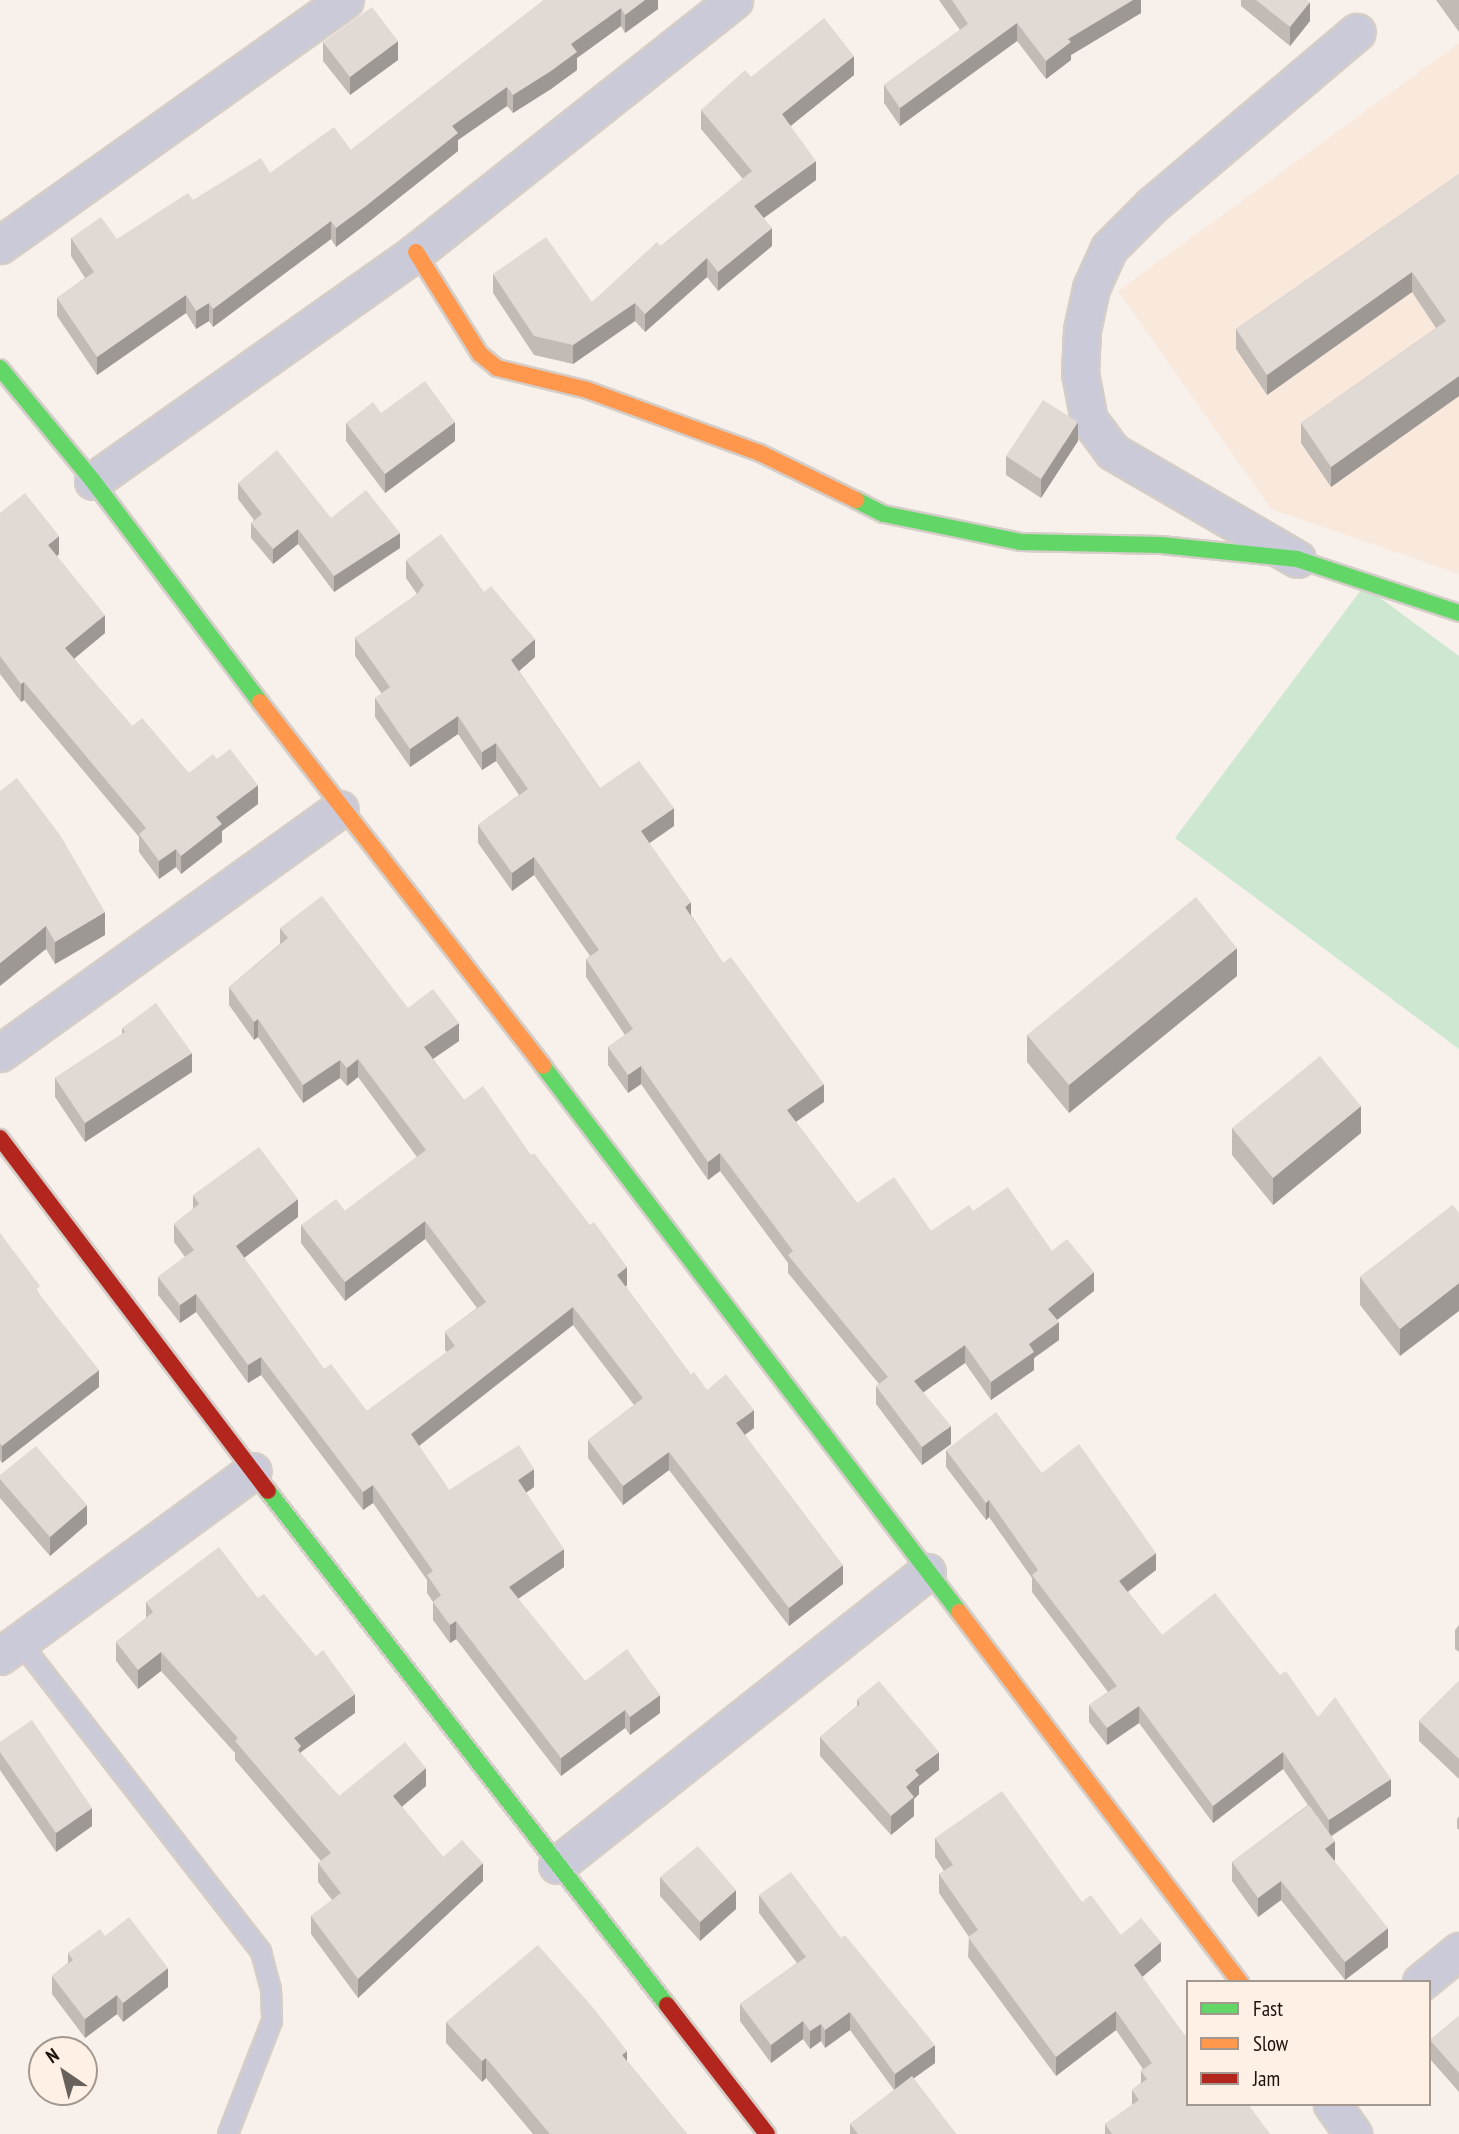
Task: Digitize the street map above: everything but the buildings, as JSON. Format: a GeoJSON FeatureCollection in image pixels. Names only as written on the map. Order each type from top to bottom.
{"type":"FeatureCollection","features":[{"type":"Feature","properties":{"kind":"street"},"geometry":{"type":"LineString","coordinates":[[0,246],[345,0]]}},
{"type":"Feature","properties":{"kind":"street"},"geometry":{"type":"LineString","coordinates":[[93,481],[416,252],[734,0]]}},
{"type":"Feature","properties":{"kind":"street"},"geometry":{"type":"LineString","coordinates":[[1357,32],[1152,205],[1109,248],[1091,288],[1082,330],[1080,373],[1089,420],[1113,452],[1297,559],[1459,613]]}},
{"type":"Feature","properties":{"kind":"street"},"geometry":{"type":"LineString","coordinates":[[416,252],[480,354],[497,368],[587,390],[736,444],[818,479],[884,514],[1020,542],[1160,545],[1297,559]]}},
{"type":"Feature","properties":{"kind":"street"},"geometry":{"type":"LineString","coordinates":[[0,368],[93,481],[340,809],[610,1152],[1238,1980]]}},
{"type":"Feature","properties":{"kind":"street"},"geometry":{"type":"LineString","coordinates":[[0,1053],[340,809]]}},
{"type":"Feature","properties":{"kind":"street"},"geometry":{"type":"LineString","coordinates":[[0,1138],[253,1471],[767,2134]]}},
{"type":"Feature","properties":{"kind":"street"},"geometry":{"type":"LineString","coordinates":[[10,1649],[253,1471]]}},
{"type":"Feature","properties":{"kind":"street"},"geometry":{"type":"LineString","coordinates":[[557,1865],[927,1572]]}},
{"type":"Feature","properties":{"kind":"street"},"geometry":{"type":"LineString","coordinates":[[1423,1980],[1459,1951]]}},
{"type":"Feature","properties":{"kind":"street"},"geometry":{"type":"LineString","coordinates":[[1333,2106],[1353,2134]]}},
{"type":"Feature","properties":{"kind":"lane"},"geometry":{"type":"LineString","coordinates":[[10,1649],[261,1952],[271,1989],[272,2021],[228,2134]]}},
{"type":"Feature","properties":{"kind":"shaded area"},"geometry":{"type":"Polygon","coordinates":[[[1459,43],[1459,574],[1271,509],[1118,291],[1459,43]]]}},
{"type":"Feature","properties":{"kind":"green space"},"geometry":{"type":"Polygon","coordinates":[[[1364,586],[1459,656],[1459,1049],[1175,838],[1364,586]]]}},
{"type":"Feature","properties":{"kind":"traffic: fast"},"geometry":{"type":"LineString","coordinates":[[0,368],[93,481],[260,702]]}},
{"type":"Feature","properties":{"kind":"traffic: fast"},"geometry":{"type":"LineString","coordinates":[[856,500],[884,514],[1020,542],[1161,545],[1297,559],[1459,613]]}},
{"type":"Feature","properties":{"kind":"traffic: fast"},"geometry":{"type":"LineString","coordinates":[[543,1066],[959,1612]]}},
{"type":"Feature","properties":{"kind":"traffic: fast"},"geometry":{"type":"LineString","coordinates":[[268,1491],[667,2005]]}},
{"type":"Feature","properties":{"kind":"traffic: slow"},"geometry":{"type":"LineString","coordinates":[[416,252],[480,354],[497,368],[587,390],[760,453],[856,500]]}},
{"type":"Feature","properties":{"kind":"traffic: slow"},"geometry":{"type":"LineString","coordinates":[[260,702],[543,1066]]}},
{"type":"Feature","properties":{"kind":"traffic: slow"},"geometry":{"type":"LineString","coordinates":[[959,1612],[1238,1980]]}},
{"type":"Feature","properties":{"kind":"traffic: jam"},"geometry":{"type":"LineString","coordinates":[[0,1138],[268,1491]]}},
{"type":"Feature","properties":{"kind":"traffic: jam"},"geometry":{"type":"LineString","coordinates":[[667,2005],[767,2134]]}}]}
